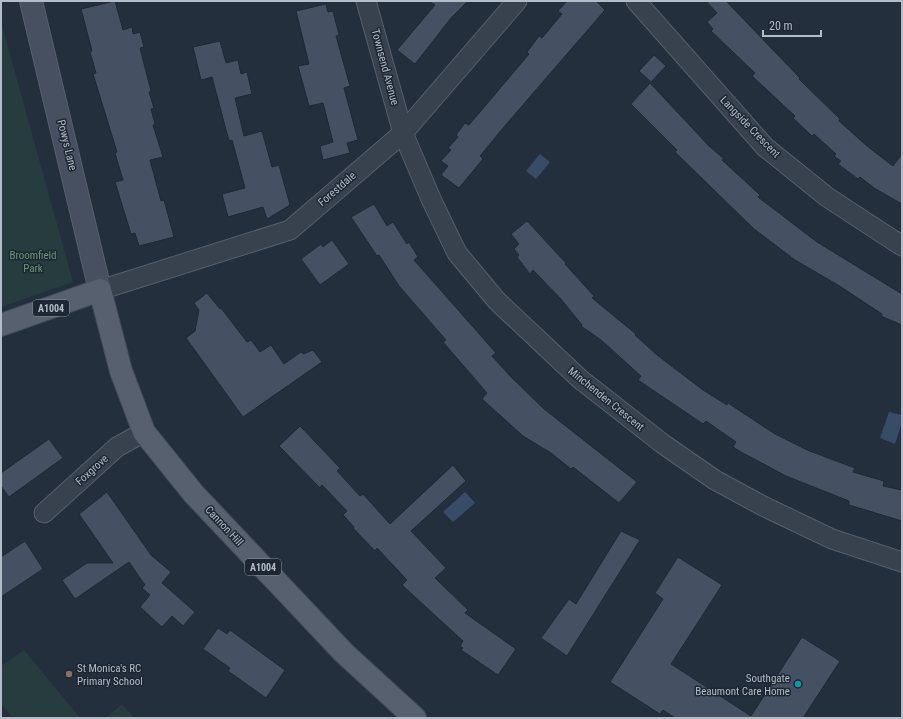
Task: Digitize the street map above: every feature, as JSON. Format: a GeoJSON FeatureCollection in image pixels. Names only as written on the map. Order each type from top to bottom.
{"type":"FeatureCollection","features":[{"type":"Feature","properties":{"kind":"main road","name":"Powys Lane"},"geometry":{"type":"LineString","coordinates":[[31,1],[100,290]]}},
{"type":"Feature","properties":{"kind":"main road","name":"A1004"},"geometry":{"type":"LineString","coordinates":[[1,325],[100,290]]}},
{"type":"Feature","properties":{"kind":"main road","name":"Cannon Hill"},"geometry":{"type":"LineString","coordinates":[[100,290],[121,371],[144,432],[193,493],[344,653],[415,718]]}},
{"type":"Feature","properties":{"kind":"street","name":"Townsend Avenue"},"geometry":{"type":"LineString","coordinates":[[366,1],[403,133]]}},
{"type":"Feature","properties":{"kind":"street","name":"Forestdale"},"geometry":{"type":"LineString","coordinates":[[100,290],[290,230],[403,133],[517,1]]}},
{"type":"Feature","properties":{"kind":"street","name":"Langside Crescent"},"geometry":{"type":"LineString","coordinates":[[636,1],[765,147],[827,197],[902,246]]}},
{"type":"Feature","properties":{"kind":"street","name":"Minchenden Crescent"},"geometry":{"type":"LineString","coordinates":[[403,133],[431,199],[457,253],[497,301],[580,379],[663,444],[715,480],[763,506],[832,539],[902,562]]}},
{"type":"Feature","properties":{"kind":"street","name":"Foxgrove"},"geometry":{"type":"LineString","coordinates":[[44,513],[117,448],[144,432]]}},
{"type":"Feature","properties":{"kind":"green space","name":"Broomfield Park"},"geometry":{"type":"Polygon","coordinates":[[[1,22],[73,282],[1,307],[1,22]]]}},
{"type":"Feature","properties":{"kind":"green space"},"geometry":{"type":"Polygon","coordinates":[[[24,650],[80,718],[13,718],[1,704],[1,666],[24,650]]]}},
{"type":"Feature","properties":{"kind":"green space"},"geometry":{"type":"Polygon","coordinates":[[[122,704],[134,718],[106,718],[122,704]]]}},
{"type":"Feature","properties":{"kind":"water"},"geometry":{"type":"Polygon","coordinates":[[[540,154],[550,162],[536,179],[526,171],[540,154]]]}},
{"type":"Feature","properties":{"kind":"water"},"geometry":{"type":"Polygon","coordinates":[[[889,412],[902,415],[902,422],[895,444],[880,438],[889,412]]]}},
{"type":"Feature","properties":{"kind":"water"},"geometry":{"type":"Polygon","coordinates":[[[465,492],[475,503],[453,522],[443,512],[465,492]]]}},
{"type":"Feature","properties":{"kind":"building"},"geometry":{"type":"Polygon","coordinates":[[[115,1],[123,30],[132,27],[133,34],[140,32],[144,47],[140,48],[151,91],[149,92],[154,108],[151,109],[155,124],[153,125],[163,157],[150,160],[161,201],[164,200],[174,237],[139,246],[135,233],[131,234],[115,182],[123,180],[115,153],[117,152],[93,74],[96,73],[90,52],[92,51],[81,9],[115,1]]]}},
{"type":"Feature","properties":{"kind":"building"},"geometry":{"type":"Polygon","coordinates":[[[429,1],[468,1],[451,18],[415,64],[397,50],[435,5],[429,1]]]}},
{"type":"Feature","properties":{"kind":"building"},"geometry":{"type":"Polygon","coordinates":[[[567,1],[596,1],[605,10],[480,156],[483,159],[459,188],[441,175],[448,166],[441,161],[451,150],[448,148],[458,137],[456,135],[465,123],[469,125],[529,54],[527,52],[539,36],[542,38],[562,14],[558,11],[567,1]]]}},
{"type":"Feature","properties":{"kind":"building"},"geometry":{"type":"Polygon","coordinates":[[[706,1],[726,1],[800,78],[799,79],[840,119],[839,121],[867,146],[893,166],[902,154],[902,204],[874,188],[860,177],[858,179],[838,164],[841,161],[834,156],[836,154],[814,134],[812,136],[793,118],[795,116],[752,76],[755,73],[711,31],[713,29],[707,22],[717,13],[706,1]]]}},
{"type":"Feature","properties":{"kind":"building"},"geometry":{"type":"Polygon","coordinates":[[[326,4],[328,12],[333,11],[339,35],[336,36],[350,86],[344,88],[358,140],[347,143],[350,153],[323,160],[320,146],[333,142],[323,103],[309,106],[298,66],[309,64],[296,11],[326,4]]]}},
{"type":"Feature","properties":{"kind":"building"},"geometry":{"type":"Polygon","coordinates":[[[220,41],[226,63],[238,60],[241,74],[247,72],[252,94],[235,98],[244,136],[262,131],[272,167],[279,165],[290,205],[267,219],[263,207],[228,217],[222,194],[245,188],[232,140],[229,141],[212,77],[201,80],[193,47],[220,41]]]}},
{"type":"Feature","properties":{"kind":"building"},"geometry":{"type":"Polygon","coordinates":[[[654,55],[666,66],[651,82],[639,71],[654,55]]]}},
{"type":"Feature","properties":{"kind":"building"},"geometry":{"type":"Polygon","coordinates":[[[650,83],[709,146],[724,159],[722,160],[760,195],[758,197],[817,242],[902,294],[902,325],[881,316],[882,314],[838,285],[795,260],[754,229],[675,152],[677,150],[631,104],[650,83]]]}},
{"type":"Feature","properties":{"kind":"building"},"geometry":{"type":"Polygon","coordinates":[[[374,204],[387,226],[393,222],[407,244],[409,242],[418,257],[414,260],[496,353],[492,356],[510,376],[544,409],[637,482],[619,503],[573,467],[571,469],[551,453],[523,436],[482,399],[487,393],[443,342],[446,340],[399,286],[379,255],[377,256],[351,217],[374,204]]]}},
{"type":"Feature","properties":{"kind":"building"},"geometry":{"type":"Polygon","coordinates":[[[527,221],[594,296],[592,298],[636,334],[635,335],[657,355],[703,390],[727,405],[728,403],[775,434],[807,450],[855,468],[853,472],[884,481],[883,486],[902,490],[902,521],[849,505],[849,501],[786,476],[741,452],[733,447],[736,442],[706,421],[703,424],[638,380],[641,376],[601,340],[581,326],[582,325],[560,298],[533,270],[530,274],[517,257],[519,255],[514,249],[519,244],[511,234],[527,221]]]}},
{"type":"Feature","properties":{"kind":"building"},"geometry":{"type":"Polygon","coordinates":[[[332,240],[349,264],[320,285],[301,259],[321,244],[323,247],[332,240]]]}},
{"type":"Feature","properties":{"kind":"building"},"geometry":{"type":"Polygon","coordinates":[[[207,293],[220,309],[221,308],[247,342],[251,340],[260,352],[271,345],[284,364],[301,352],[303,354],[313,350],[322,362],[243,417],[186,338],[195,331],[199,310],[194,303],[207,293]]]}},
{"type":"Feature","properties":{"kind":"building"},"geometry":{"type":"Polygon","coordinates":[[[300,426],[340,468],[337,471],[360,496],[363,494],[390,524],[453,465],[466,481],[411,531],[446,568],[435,578],[468,610],[465,613],[516,649],[498,675],[461,650],[463,648],[460,646],[463,641],[402,585],[407,580],[377,548],[375,551],[353,528],[354,527],[343,515],[347,511],[322,485],[320,488],[279,446],[300,426]]]}},
{"type":"Feature","properties":{"kind":"building"},"geometry":{"type":"Polygon","coordinates":[[[49,439],[63,458],[9,497],[1,486],[1,473],[49,439]]]}},
{"type":"Feature","properties":{"kind":"building"},"geometry":{"type":"Polygon","coordinates":[[[107,492],[151,555],[171,572],[162,583],[195,612],[183,626],[172,616],[162,627],[140,607],[150,595],[142,588],[145,585],[129,562],[75,599],[62,580],[87,563],[113,563],[79,514],[107,492]]]}},
{"type":"Feature","properties":{"kind":"building"},"geometry":{"type":"Polygon","coordinates":[[[621,531],[640,540],[567,656],[541,638],[569,599],[576,604],[621,531]]]}},
{"type":"Feature","properties":{"kind":"building"},"geometry":{"type":"Polygon","coordinates":[[[25,541],[43,569],[1,597],[1,557],[25,541]]]}},
{"type":"Feature","properties":{"kind":"building"},"geometry":{"type":"Polygon","coordinates":[[[678,557],[722,585],[671,664],[751,716],[802,637],[840,661],[803,718],[675,718],[663,710],[660,714],[610,682],[663,599],[655,593],[678,557]]]}},
{"type":"Feature","properties":{"kind":"building"},"geometry":{"type":"Polygon","coordinates":[[[218,628],[227,634],[230,630],[285,670],[266,698],[228,671],[230,668],[203,649],[218,628]]]}},
{"type":"Feature","properties":{"kind":"place","name":"St Monica's RC Primary School"},"geometry":{"type":"Point","coordinates":[69,674]}},
{"type":"Feature","properties":{"kind":"place","name":"Southgate Beaumont Care Home"},"geometry":{"type":"Point","coordinates":[798,684]}}]}
